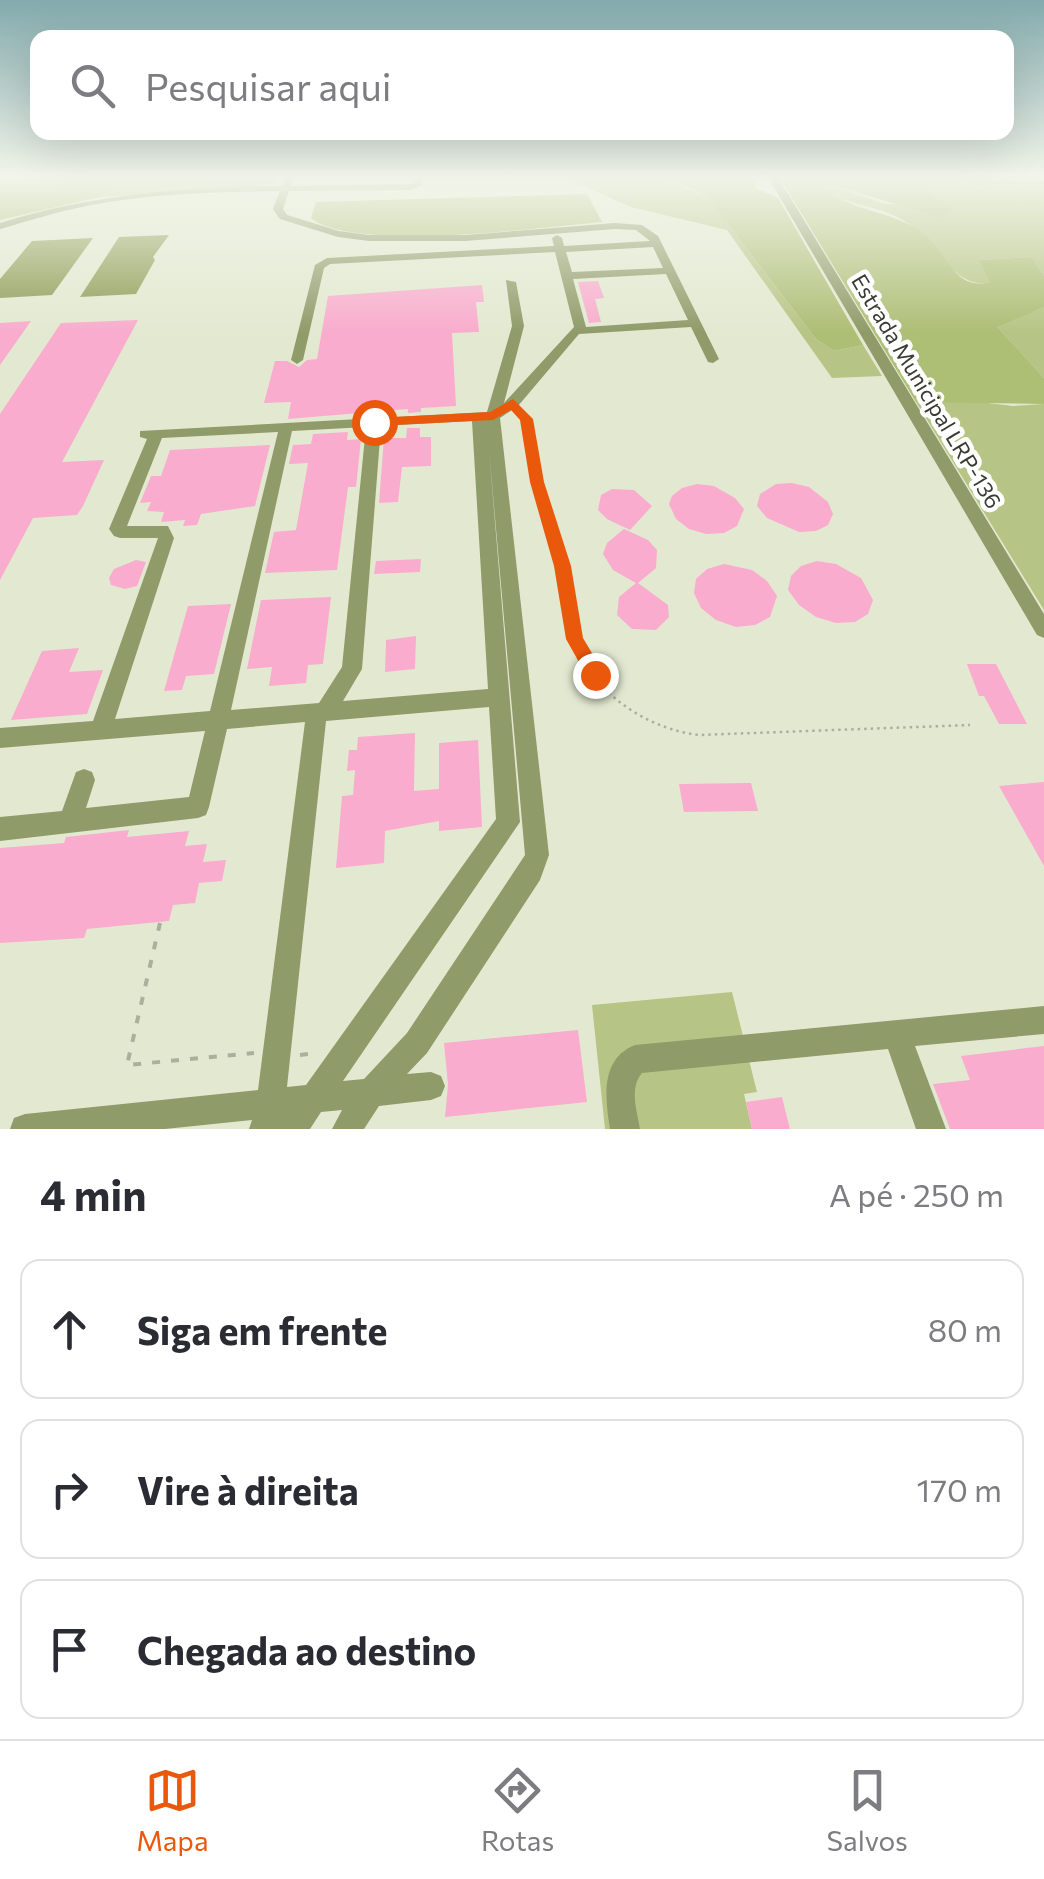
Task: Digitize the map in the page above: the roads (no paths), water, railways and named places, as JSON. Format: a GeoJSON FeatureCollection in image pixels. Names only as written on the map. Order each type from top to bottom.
{"type":"FeatureCollection","features":[{"type":"Feature","properties":{"kind":"street"},"geometry":{"type":"LineString","coordinates":[[321,228],[352,236],[455,238],[638,228],[649,232],[656,244],[713,359]]}},
{"type":"Feature","properties":{"kind":"street","name":"Estrada Municipal LRP-136"},"geometry":{"type":"LineString","coordinates":[[803,228],[1044,630]]}},
{"type":"Feature","properties":{"kind":"street"},"geometry":{"type":"LineString","coordinates":[[555,231],[581,329]]}},
{"type":"Feature","properties":{"kind":"street"},"geometry":{"type":"LineString","coordinates":[[297,360],[319,268],[327,261],[656,244]]}},
{"type":"Feature","properties":{"kind":"street"},"geometry":{"type":"LineString","coordinates":[[567,276],[670,271]]}},
{"type":"Feature","properties":{"kind":"street"},"geometry":{"type":"LineString","coordinates":[[25,1129],[274,1121],[314,1098],[508,822],[500,697],[495,412],[518,326],[510,282]]}},
{"type":"Feature","properties":{"kind":"street"},"geometry":{"type":"LineString","coordinates":[[101,730],[166,538],[162,530],[117,529],[150,434],[495,412],[566,338],[581,329],[695,323]]}},
{"type":"Feature","properties":{"kind":"street"},"geometry":{"type":"LineString","coordinates":[[347,1129],[370,1092],[417,1043],[531,871],[537,855],[495,412]]}},
{"type":"Feature","properties":{"kind":"street"},"geometry":{"type":"LineString","coordinates":[[274,1121],[276,1058],[321,712],[352,668],[374,422]]}},
{"type":"Feature","properties":{"kind":"street"},"geometry":{"type":"LineString","coordinates":[[0,829],[198,807],[286,427]]}},
{"type":"Feature","properties":{"kind":"street"},"geometry":{"type":"LineString","coordinates":[[0,738],[500,697]]}},
{"type":"Feature","properties":{"kind":"street"},"geometry":{"type":"LineString","coordinates":[[71,819],[84,780]]}},
{"type":"Feature","properties":{"kind":"street"},"geometry":{"type":"LineString","coordinates":[[625,1129],[619,1084],[624,1068],[634,1060],[1044,1020]]}},
{"type":"Feature","properties":{"kind":"street"},"geometry":{"type":"LineString","coordinates":[[896,1035],[931,1129]]}},
{"type":"Feature","properties":{"kind":"street"},"geometry":{"type":"LineString","coordinates":[[314,1098],[431,1086]]}}]}
